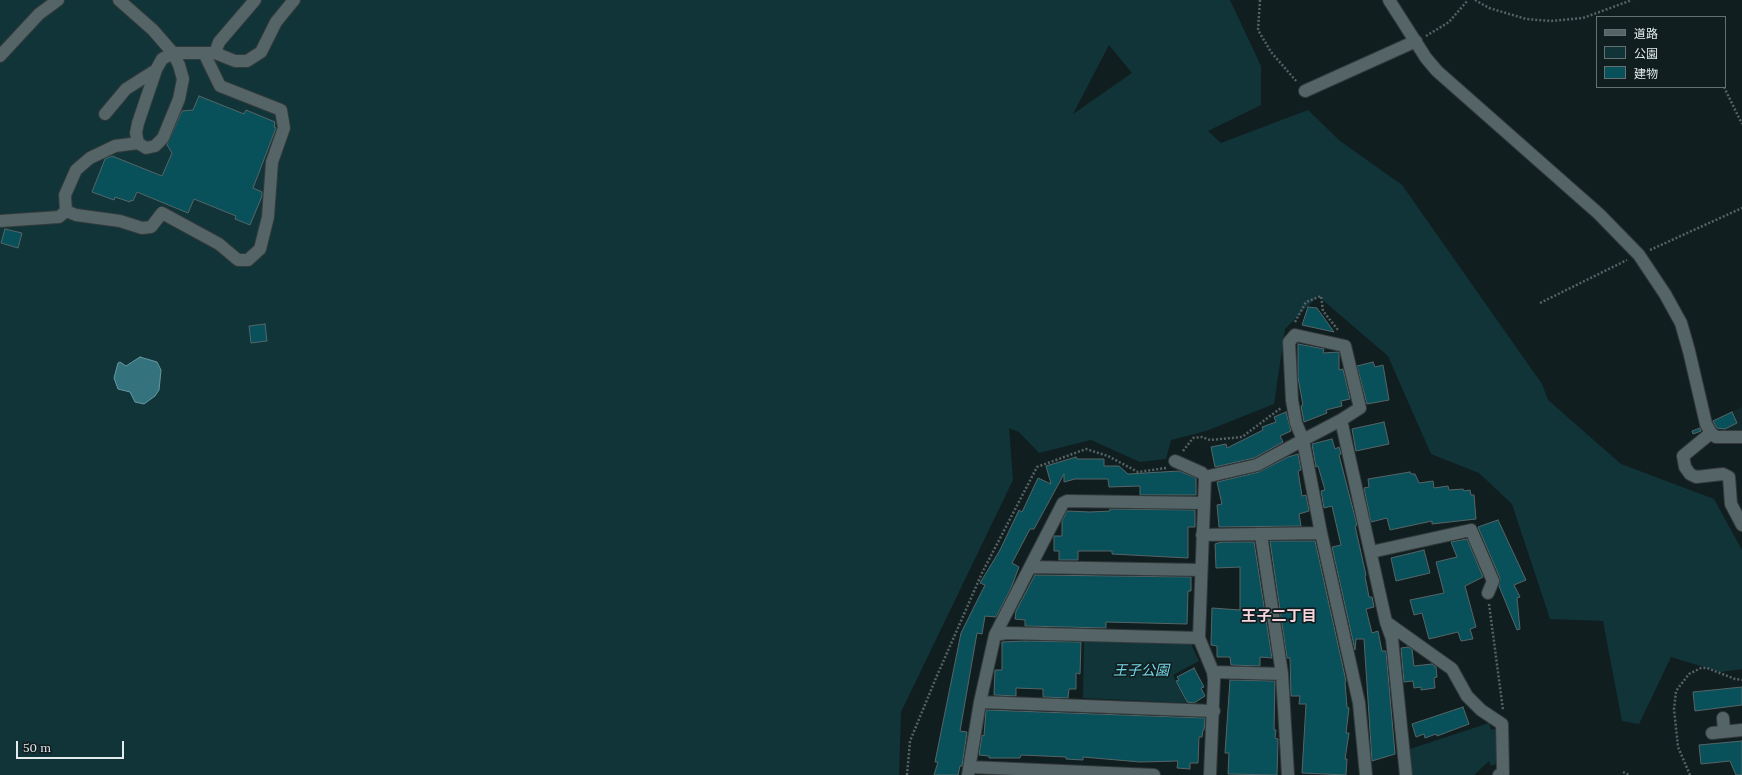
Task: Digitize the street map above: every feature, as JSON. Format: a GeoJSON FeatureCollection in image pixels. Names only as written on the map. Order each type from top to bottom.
{"type":"FeatureCollection","features":[{"type":"Feature","properties":{"kind":"street"},"geometry":{"type":"LineString","coordinates":[[0,56],[39,14],[58,0]]}},
{"type":"Feature","properties":{"kind":"street"},"geometry":{"type":"LineString","coordinates":[[66,211],[65,195],[76,170],[90,158],[115,146],[138,143],[146,148],[155,146],[163,138],[179,99],[183,79],[179,65],[173,53],[153,30],[119,0]]}},
{"type":"Feature","properties":{"kind":"street"},"geometry":{"type":"LineString","coordinates":[[210,53],[255,0]]}},
{"type":"Feature","properties":{"kind":"street"},"geometry":{"type":"LineString","coordinates":[[138,143],[136,133],[138,123],[156,70],[162,59],[173,53],[210,53],[235,61],[247,61],[261,52],[276,22],[294,0]]}},
{"type":"Feature","properties":{"kind":"street"},"geometry":{"type":"LineString","coordinates":[[1389,0],[1437,71],[1599,214],[1639,255],[1665,294],[1681,323],[1706,424],[1711,433],[1716,437],[1742,437]]}},
{"type":"Feature","properties":{"kind":"street"},"geometry":{"type":"LineString","coordinates":[[1305,91],[1416,41]]}},
{"type":"Feature","properties":{"kind":"street"},"geometry":{"type":"LineString","coordinates":[[66,211],[142,228],[151,227],[162,213],[219,244],[238,260],[248,260],[260,249],[268,217],[272,162],[284,128],[281,110],[220,86],[210,53]]}},
{"type":"Feature","properties":{"kind":"street"},"geometry":{"type":"LineString","coordinates":[[105,114],[126,89],[156,70]]}},
{"type":"Feature","properties":{"kind":"street"},"geometry":{"type":"LineString","coordinates":[[0,221],[59,217],[66,211]]}},
{"type":"Feature","properties":{"kind":"street"},"geometry":{"type":"LineString","coordinates":[[1205,477],[1258,465],[1303,440],[1341,420],[1360,408],[1345,346],[1295,335],[1290,342],[1293,409],[1296,423],[1303,440],[1321,533],[1359,703],[1366,775]]}},
{"type":"Feature","properties":{"kind":"street"},"geometry":{"type":"LineString","coordinates":[[1341,420],[1386,622],[1392,639],[1406,775]]}},
{"type":"Feature","properties":{"kind":"street"},"geometry":{"type":"LineString","coordinates":[[1711,433],[1683,456],[1685,467],[1690,474],[1696,477],[1723,474],[1729,477],[1731,504],[1742,525]]}},
{"type":"Feature","properties":{"kind":"street"},"geometry":{"type":"LineString","coordinates":[[1175,461],[1202,473],[1205,477],[1200,570],[1199,638],[1213,672],[1214,712],[1210,775]]}},
{"type":"Feature","properties":{"kind":"street"},"geometry":{"type":"LineString","coordinates":[[1154,775],[969,771],[980,702],[995,635],[1063,503],[1203,503]]}},
{"type":"Feature","properties":{"kind":"street"},"geometry":{"type":"LineString","coordinates":[[1371,552],[1471,530],[1493,581],[1488,593]]}},
{"type":"Feature","properties":{"kind":"street"},"geometry":{"type":"LineString","coordinates":[[1202,535],[1321,533]]}},
{"type":"Feature","properties":{"kind":"street"},"geometry":{"type":"LineString","coordinates":[[1261,535],[1282,674],[1288,775]]}},
{"type":"Feature","properties":{"kind":"street"},"geometry":{"type":"LineString","coordinates":[[1030,567],[1200,570]]}},
{"type":"Feature","properties":{"kind":"street"},"geometry":{"type":"LineString","coordinates":[[1386,622],[1452,669],[1466,696],[1481,710],[1502,724],[1503,773],[1499,775]]}},
{"type":"Feature","properties":{"kind":"street"},"geometry":{"type":"LineString","coordinates":[[995,635],[1006,633],[1199,638]]}},
{"type":"Feature","properties":{"kind":"street"},"geometry":{"type":"LineString","coordinates":[[1213,672],[1282,674]]}},
{"type":"Feature","properties":{"kind":"street"},"geometry":{"type":"LineString","coordinates":[[980,702],[1214,712]]}},
{"type":"Feature","properties":{"kind":"street"},"geometry":{"type":"LineString","coordinates":[[1723,718],[1724,731]]}},
{"type":"Feature","properties":{"kind":"street"},"geometry":{"type":"LineString","coordinates":[[1712,733],[1742,730]]}},
{"type":"Feature","properties":{"kind":"path"},"geometry":{"type":"LineString","coordinates":[[1260,0],[1258,30],[1271,52],[1305,91]]}},
{"type":"Feature","properties":{"kind":"path"},"geometry":{"type":"LineString","coordinates":[[1416,41],[1432,34],[1449,22],[1468,0]]}},
{"type":"Feature","properties":{"kind":"path"},"geometry":{"type":"LineString","coordinates":[[1475,0],[1489,8],[1520,17],[1551,21],[1583,18],[1632,0]]}},
{"type":"Feature","properties":{"kind":"path"},"geometry":{"type":"LineString","coordinates":[[1724,88],[1742,124]]}},
{"type":"Feature","properties":{"kind":"path"},"geometry":{"type":"LineString","coordinates":[[1295,335],[1293,325],[1306,302],[1321,296],[1323,311],[1339,332],[1339,345]]}},
{"type":"Feature","properties":{"kind":"path"},"geometry":{"type":"LineString","coordinates":[[907,775],[910,741],[936,678],[982,574],[1037,467],[1086,449],[1108,456],[1138,472],[1171,467],[1193,438],[1202,437],[1210,440],[1242,437],[1269,419],[1280,408],[1293,409]]}},
{"type":"Feature","properties":{"kind":"path"},"geometry":{"type":"LineString","coordinates":[[1488,593],[1504,716],[1502,724]]}},
{"type":"Feature","properties":{"kind":"path"},"geometry":{"type":"LineString","coordinates":[[1690,775],[1678,748],[1674,709],[1676,691],[1689,674],[1701,668],[1707,668],[1735,679],[1742,680]]}},
{"type":"Feature","properties":{"kind":"path"},"geometry":{"type":"LineString","coordinates":[[1623,772],[1629,775]]}},
{"type":"Feature","properties":{"kind":"shaded area"},"geometry":{"type":"Polygon","coordinates":[[[140,357],[157,362],[161,370],[159,390],[155,396],[144,404],[135,402],[130,392],[118,389],[114,378],[118,363],[120,362],[126,366],[140,357]]]}},
{"type":"Feature","properties":{"kind":"shaded area"},"geometry":{"type":"Polygon","coordinates":[[[1742,407],[1742,432],[1717,433],[1711,421],[1742,407]]]}},
{"type":"Feature","properties":{"kind":"green space"},"geometry":{"type":"Polygon","coordinates":[[[0,0],[1230,0],[1261,66],[1261,105],[1208,131],[1221,143],[1308,110],[1340,141],[1402,185],[1542,384],[1548,400],[1621,464],[1714,499],[1742,550],[1742,669],[1720,672],[1671,657],[1639,724],[1622,721],[1603,621],[1550,619],[1512,504],[1479,473],[1431,454],[1388,356],[1318,296],[1285,329],[1274,404],[1206,431],[1171,440],[1166,459],[1140,462],[1091,440],[1039,453],[1019,432],[1009,428],[1013,480],[901,712],[899,775],[0,775],[0,0]],[[1109,45],[1073,114],[1132,73],[1109,45]]]}},
{"type":"Feature","properties":{"kind":"green space","name":"王子公園"},"geometry":{"type":"Polygon","coordinates":[[[1084,640],[1190,642],[1199,661],[1173,675],[1186,703],[1083,698],[1084,640]]]}},
{"type":"Feature","properties":{"kind":"green space"},"geometry":{"type":"Polygon","coordinates":[[[1489,723],[1491,730],[1498,728],[1499,762],[1491,766],[1489,761],[1474,775],[1405,775],[1406,757],[1410,749],[1489,723]]]}},
{"type":"Feature","properties":{"kind":"building"},"geometry":{"type":"Polygon","coordinates":[[[199,96],[244,114],[246,110],[275,122],[274,127],[276,128],[253,188],[262,192],[262,196],[250,225],[235,219],[236,216],[194,199],[188,213],[137,192],[133,201],[131,200],[130,202],[115,197],[114,200],[92,192],[105,159],[112,156],[162,176],[172,153],[167,145],[182,111],[193,110],[199,96]]]}},
{"type":"Feature","properties":{"kind":"building"},"geometry":{"type":"Polygon","coordinates":[[[5,229],[22,233],[18,248],[1,243],[5,229]]]}},
{"type":"Feature","properties":{"kind":"building"},"geometry":{"type":"Polygon","coordinates":[[[1308,307],[1317,308],[1334,332],[1302,325],[1308,307]]]}},
{"type":"Feature","properties":{"kind":"building"},"geometry":{"type":"Polygon","coordinates":[[[265,324],[267,341],[251,343],[249,326],[265,324]]]}},
{"type":"Feature","properties":{"kind":"building"},"geometry":{"type":"Polygon","coordinates":[[[1298,344],[1324,349],[1323,353],[1339,352],[1339,370],[1343,369],[1350,399],[1341,401],[1342,406],[1326,410],[1327,413],[1304,422],[1301,406],[1303,405],[1298,378],[1298,344]]]}},
{"type":"Feature","properties":{"kind":"building"},"geometry":{"type":"Polygon","coordinates":[[[1373,362],[1375,367],[1383,365],[1389,400],[1367,404],[1357,366],[1373,362]]]}},
{"type":"Feature","properties":{"kind":"building"},"geometry":{"type":"Polygon","coordinates":[[[1286,412],[1291,431],[1280,436],[1283,442],[1254,458],[1215,467],[1211,447],[1226,444],[1227,448],[1263,430],[1262,427],[1276,422],[1274,417],[1286,412]]]}},
{"type":"Feature","properties":{"kind":"building"},"geometry":{"type":"Polygon","coordinates":[[[1732,412],[1737,423],[1725,429],[1717,428],[1713,421],[1732,412]]]}},
{"type":"Feature","properties":{"kind":"building"},"geometry":{"type":"Polygon","coordinates":[[[1384,422],[1389,444],[1356,451],[1352,429],[1384,422]]]}},
{"type":"Feature","properties":{"kind":"building"},"geometry":{"type":"Polygon","coordinates":[[[1700,428],[1701,431],[1693,434],[1692,431],[1700,428]]]}},
{"type":"Feature","properties":{"kind":"building"},"geometry":{"type":"Polygon","coordinates":[[[1332,439],[1335,449],[1339,447],[1341,454],[1339,455],[1357,525],[1355,526],[1366,575],[1369,597],[1372,597],[1374,607],[1366,609],[1372,633],[1378,631],[1382,651],[1386,651],[1395,754],[1372,761],[1364,639],[1356,639],[1355,650],[1332,547],[1341,545],[1332,506],[1324,508],[1321,491],[1325,490],[1318,466],[1316,467],[1312,444],[1332,439]]]}},
{"type":"Feature","properties":{"kind":"building"},"geometry":{"type":"Polygon","coordinates":[[[1298,454],[1301,470],[1298,471],[1302,496],[1306,495],[1309,511],[1299,514],[1301,526],[1219,527],[1217,505],[1222,504],[1217,482],[1259,472],[1288,457],[1298,454]]]}},
{"type":"Feature","properties":{"kind":"building"},"geometry":{"type":"Polygon","coordinates":[[[1076,457],[1077,459],[1104,459],[1104,466],[1119,466],[1128,474],[1179,471],[1196,478],[1196,495],[1140,495],[1140,486],[1109,487],[1108,479],[1075,479],[1064,482],[1064,474],[1034,529],[1030,529],[1012,563],[1019,567],[1011,588],[996,617],[985,616],[982,634],[977,633],[960,731],[967,732],[962,766],[960,766],[958,775],[934,775],[938,762],[935,762],[961,633],[985,585],[980,583],[1000,550],[1019,510],[1022,512],[1038,478],[1051,484],[1046,466],[1076,457]]]}},
{"type":"Feature","properties":{"kind":"building"},"geometry":{"type":"Polygon","coordinates":[[[1410,472],[1411,474],[1415,474],[1419,483],[1433,481],[1434,488],[1448,486],[1449,490],[1470,490],[1471,495],[1474,495],[1476,519],[1432,524],[1432,521],[1390,530],[1387,518],[1371,522],[1364,488],[1369,487],[1368,479],[1410,472]]]}},
{"type":"Feature","properties":{"kind":"building"},"geometry":{"type":"Polygon","coordinates":[[[1110,509],[1195,510],[1195,527],[1188,527],[1188,558],[1112,554],[1112,551],[1078,551],[1078,560],[1059,560],[1059,551],[1054,551],[1054,536],[1062,536],[1062,521],[1067,511],[1090,512],[1110,511],[1110,509]]]}},
{"type":"Feature","properties":{"kind":"building"},"geometry":{"type":"Polygon","coordinates":[[[1498,520],[1526,580],[1514,585],[1520,597],[1517,598],[1520,629],[1517,630],[1499,586],[1500,578],[1478,527],[1498,520]]]}},
{"type":"Feature","properties":{"kind":"building"},"geometry":{"type":"Polygon","coordinates":[[[1467,539],[1483,577],[1465,586],[1476,627],[1470,629],[1473,639],[1461,641],[1458,632],[1429,639],[1422,613],[1414,615],[1410,600],[1444,593],[1436,562],[1457,557],[1451,542],[1467,539]]]}},
{"type":"Feature","properties":{"kind":"building"},"geometry":{"type":"Polygon","coordinates":[[[1270,541],[1315,541],[1346,681],[1347,707],[1349,708],[1346,733],[1349,733],[1345,759],[1347,759],[1346,775],[1302,773],[1306,704],[1299,704],[1300,696],[1291,696],[1290,658],[1287,658],[1270,541]]]}},
{"type":"Feature","properties":{"kind":"building"},"geometry":{"type":"Polygon","coordinates":[[[1221,542],[1254,542],[1272,658],[1260,657],[1260,666],[1231,665],[1230,657],[1217,657],[1217,646],[1211,645],[1212,608],[1240,610],[1240,567],[1216,568],[1215,544],[1221,542]]]}},
{"type":"Feature","properties":{"kind":"building"},"geometry":{"type":"Polygon","coordinates":[[[1424,550],[1430,573],[1396,581],[1391,558],[1424,550]]]}},
{"type":"Feature","properties":{"kind":"building"},"geometry":{"type":"Polygon","coordinates":[[[1035,575],[1191,577],[1191,591],[1188,591],[1187,624],[1106,622],[1106,628],[1025,626],[1025,620],[1015,619],[1016,611],[1035,575]]]}},
{"type":"Feature","properties":{"kind":"building"},"geometry":{"type":"Polygon","coordinates":[[[1002,642],[1081,642],[1080,674],[1076,673],[1076,689],[1069,689],[1068,698],[1043,697],[1043,689],[1016,688],[1016,696],[994,695],[995,670],[1002,670],[1002,642]]]}},
{"type":"Feature","properties":{"kind":"building"},"geometry":{"type":"Polygon","coordinates":[[[1408,647],[1412,649],[1414,666],[1432,664],[1436,667],[1437,677],[1434,678],[1435,688],[1421,690],[1421,687],[1414,688],[1413,681],[1404,682],[1401,648],[1408,647]]]}},
{"type":"Feature","properties":{"kind":"building"},"geometry":{"type":"Polygon","coordinates":[[[1194,668],[1204,687],[1201,688],[1205,696],[1194,703],[1187,702],[1176,681],[1179,680],[1177,677],[1194,668]]]}},
{"type":"Feature","properties":{"kind":"building"},"geometry":{"type":"Polygon","coordinates":[[[1230,680],[1275,681],[1274,730],[1276,730],[1275,738],[1278,739],[1277,775],[1228,774],[1229,753],[1225,753],[1230,680]]]}},
{"type":"Feature","properties":{"kind":"building"},"geometry":{"type":"Polygon","coordinates":[[[1742,687],[1742,705],[1695,711],[1693,692],[1742,687]]]}},
{"type":"Feature","properties":{"kind":"building"},"geometry":{"type":"Polygon","coordinates":[[[1463,707],[1469,724],[1437,736],[1436,734],[1425,738],[1424,734],[1416,737],[1412,724],[1463,707]]]}},
{"type":"Feature","properties":{"kind":"building"},"geometry":{"type":"Polygon","coordinates":[[[986,710],[1205,718],[1202,737],[1199,737],[1198,763],[1190,763],[1190,769],[1177,768],[1178,761],[1140,762],[1083,757],[1083,760],[1066,759],[1066,757],[1021,755],[1020,758],[989,758],[989,756],[979,755],[982,735],[984,736],[986,710]]]}},
{"type":"Feature","properties":{"kind":"building"},"geometry":{"type":"Polygon","coordinates":[[[1742,741],[1742,775],[1736,775],[1730,761],[1701,764],[1699,745],[1742,741]]]}},
{"type":"Feature","properties":{"kind":"district","name":"王子二丁目"},"geometry":{"type":"Point","coordinates":[1279,617]}}]}
